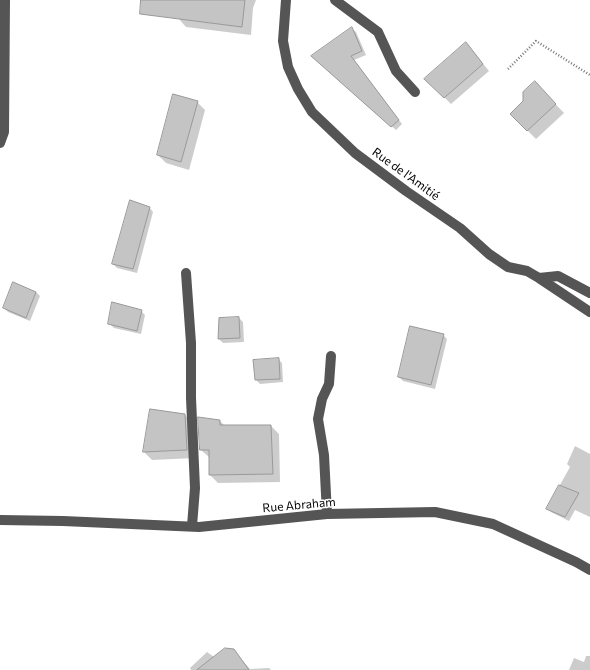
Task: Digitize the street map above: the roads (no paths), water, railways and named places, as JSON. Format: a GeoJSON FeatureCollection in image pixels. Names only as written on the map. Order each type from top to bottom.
{"type":"FeatureCollection","features":[{"type":"Feature","properties":{"kind":"street"},"geometry":{"type":"LineString","coordinates":[[0,143],[4,132],[5,0]]}},
{"type":"Feature","properties":{"kind":"street","name":"Rue de l'Amitié"},"geometry":{"type":"LineString","coordinates":[[286,0],[283,41],[288,66],[298,89],[312,112],[355,154],[460,228],[489,254],[508,267],[527,271],[590,312]]}},
{"type":"Feature","properties":{"kind":"street"},"geometry":{"type":"LineString","coordinates":[[335,0],[378,32],[396,71],[416,92]]}},
{"type":"Feature","properties":{"kind":"street"},"geometry":{"type":"LineString","coordinates":[[186,273],[191,343],[191,398],[195,488],[192,526]]}},
{"type":"Feature","properties":{"kind":"street"},"geometry":{"type":"LineString","coordinates":[[539,278],[558,276],[590,293]]}},
{"type":"Feature","properties":{"kind":"street"},"geometry":{"type":"LineString","coordinates":[[327,514],[324,455],[318,419],[322,398],[329,384],[331,356]]}},
{"type":"Feature","properties":{"kind":"street","name":"Rue Abraham"},"geometry":{"type":"LineString","coordinates":[[0,520],[192,526],[327,514],[435,512],[493,524],[576,562],[590,570]]}}]}
